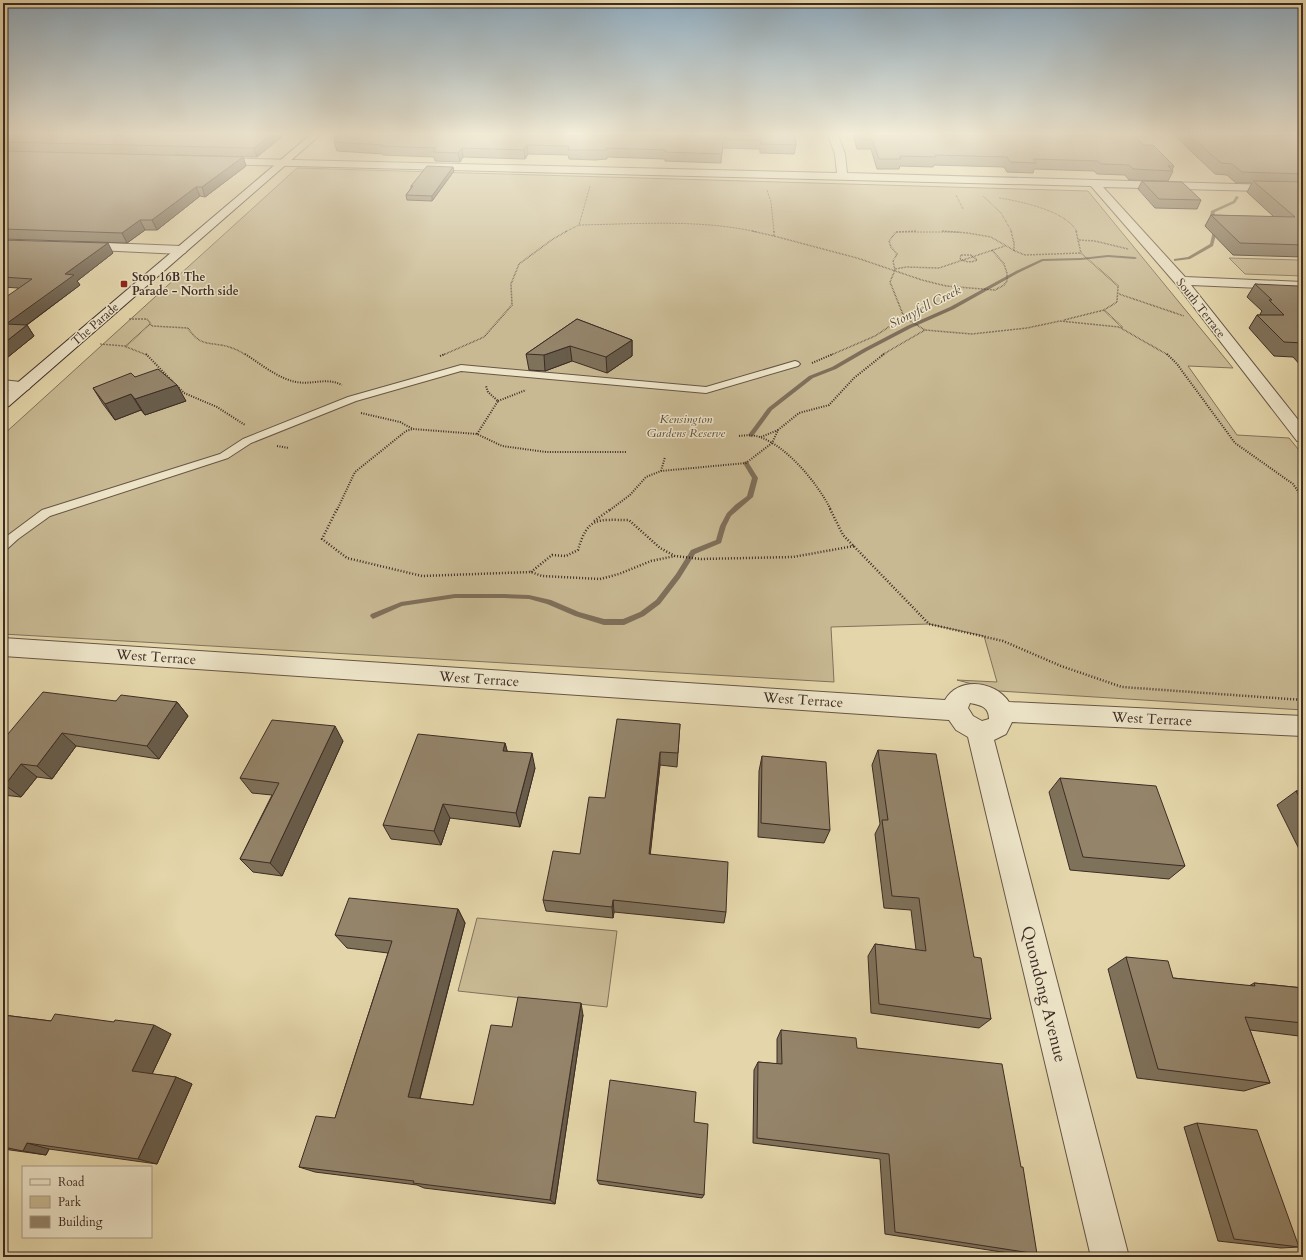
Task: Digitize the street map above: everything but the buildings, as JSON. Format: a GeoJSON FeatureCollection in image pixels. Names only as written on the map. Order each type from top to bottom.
{"type":"FeatureCollection","features":[{"type":"Feature","properties":{"kind":"street","name":"The Parade"},"geometry":{"type":"LineString","coordinates":[[3,403],[246,194]]}},
{"type":"Feature","properties":{"kind":"street","name":"South Terrace"},"geometry":{"type":"LineString","coordinates":[[1103,194],[1181,281],[1303,437]]}},
{"type":"Feature","properties":{"kind":"street"},"geometry":{"type":"LineString","coordinates":[[65,246],[181,250]]}},
{"type":"Feature","properties":{"kind":"street"},"geometry":{"type":"LineString","coordinates":[[1181,281],[1303,286]]}},
{"type":"Feature","properties":{"kind":"street"},"geometry":{"type":"LineString","coordinates":[[3,385],[23,386]]}},
{"type":"Feature","properties":{"kind":"street","name":"West Terrace"},"geometry":{"type":"LineString","coordinates":[[3,647],[956,711]]}},
{"type":"Feature","properties":{"kind":"street"},"geometry":{"type":"LineString","coordinates":[[968,693],[976,693],[992,700],[998,705],[990,721],[964,723],[958,717],[955,705],[962,696],[968,693]]}},
{"type":"Feature","properties":{"kind":"street","name":"West Terrace"},"geometry":{"type":"LineString","coordinates":[[990,721],[1303,726]]}},
{"type":"Feature","properties":{"kind":"street","name":"Quondong Avenue"},"geometry":{"type":"LineString","coordinates":[[990,721],[1110,1257]]}},
{"type":"Feature","properties":{"kind":"lane"},"geometry":{"type":"LineString","coordinates":[[3,546],[14,536],[46,513],[224,456],[247,441],[352,399],[461,368],[706,390],[801,365]]}},
{"type":"Feature","properties":{"kind":"path"},"geometry":{"type":"LineString","coordinates":[[579,225],[588,194]]}},
{"type":"Feature","properties":{"kind":"path"},"geometry":{"type":"LineString","coordinates":[[769,194],[772,202],[774,236]]}},
{"type":"Feature","properties":{"kind":"path"},"geometry":{"type":"LineString","coordinates":[[955,194],[963,209]]}},
{"type":"Feature","properties":{"kind":"path"},"geometry":{"type":"LineString","coordinates":[[982,196],[990,197]]}},
{"type":"Feature","properties":{"kind":"path"},"geometry":{"type":"LineString","coordinates":[[982,196],[997,208],[1001,214],[1012,234],[1015,244],[1014,251]]}},
{"type":"Feature","properties":{"kind":"path"},"geometry":{"type":"LineString","coordinates":[[998,198],[1036,207],[1061,217],[1074,228],[1080,240],[1081,253],[1118,286],[1119,294],[1117,302],[1104,310],[1060,322],[1027,328],[972,334],[925,330],[904,317],[890,282],[895,270],[893,261],[897,254],[888,241],[896,232],[924,231],[972,233],[994,238],[1014,251],[1026,255]]}},
{"type":"Feature","properties":{"kind":"path"},"geometry":{"type":"LineString","coordinates":[[436,358],[484,337],[512,305],[511,284],[519,264],[553,239],[579,225],[637,223],[735,228],[774,236],[857,258],[922,280],[946,286],[995,290],[1004,285],[1007,281],[1008,273],[1004,264],[992,250]]}},
{"type":"Feature","properties":{"kind":"path"},"geometry":{"type":"LineString","coordinates":[[1080,240],[1159,256]]}},
{"type":"Feature","properties":{"kind":"path"},"geometry":{"type":"LineString","coordinates":[[895,270],[906,267],[939,268],[1005,246]]}},
{"type":"Feature","properties":{"kind":"path"},"geometry":{"type":"LineString","coordinates":[[1022,256],[1081,253]]}},
{"type":"Feature","properties":{"kind":"path"},"geometry":{"type":"LineString","coordinates":[[962,260],[959,258],[961,256],[974,256]]}},
{"type":"Feature","properties":{"kind":"path"},"geometry":{"type":"LineString","coordinates":[[962,260],[975,262],[977,260],[974,256]]}},
{"type":"Feature","properties":{"kind":"path"},"geometry":{"type":"LineString","coordinates":[[1119,294],[1217,327]]}},
{"type":"Feature","properties":{"kind":"path"},"geometry":{"type":"LineString","coordinates":[[1104,310],[1124,329]]}},
{"type":"Feature","properties":{"kind":"path"},"geometry":{"type":"LineString","coordinates":[[801,365],[875,336],[904,317]]}},
{"type":"Feature","properties":{"kind":"path"},"geometry":{"type":"LineString","coordinates":[[128,319],[147,319],[152,326],[188,328],[192,335],[201,343],[234,348],[266,369],[298,382],[325,381],[340,383],[346,387],[360,412],[400,422],[413,429]]}},
{"type":"Feature","properties":{"kind":"path"},"geometry":{"type":"LineString","coordinates":[[1060,322],[1119,327],[1165,352],[1177,364],[1235,443],[1293,484],[1303,498]]}},
{"type":"Feature","properties":{"kind":"path"},"geometry":{"type":"LineString","coordinates":[[126,346],[150,324]]}},
{"type":"Feature","properties":{"kind":"path"},"geometry":{"type":"LineString","coordinates":[[760,437],[778,430],[799,414],[829,405],[854,378],[882,355],[925,330]]}},
{"type":"Feature","properties":{"kind":"path"},"geometry":{"type":"LineString","coordinates":[[100,344],[126,346],[145,353],[184,393],[217,407],[261,435]]}},
{"type":"Feature","properties":{"kind":"path"},"geometry":{"type":"LineString","coordinates":[[485,384],[488,392],[498,401]]}},
{"type":"Feature","properties":{"kind":"path"},"geometry":{"type":"LineString","coordinates":[[477,434],[498,401],[526,390]]}},
{"type":"Feature","properties":{"kind":"path"},"geometry":{"type":"LineString","coordinates":[[627,452],[546,452],[502,446],[477,434],[413,429],[406,431],[355,472],[322,538],[347,558],[422,576],[531,572],[542,576],[600,579],[619,574],[651,561],[675,556],[709,559],[793,557],[854,546]]}},
{"type":"Feature","properties":{"kind":"path"},"geometry":{"type":"LineString","coordinates":[[531,572],[552,555],[566,556],[578,550],[584,530],[630,494],[646,477],[661,471],[746,463],[772,443],[778,430]]}},
{"type":"Feature","properties":{"kind":"path"},"geometry":{"type":"LineString","coordinates":[[738,436],[751,435],[760,437],[772,443],[799,465],[824,496],[843,535],[929,624],[1003,642],[1061,666],[1122,687],[1303,700]]}},
{"type":"Feature","properties":{"kind":"path"},"geometry":{"type":"LineString","coordinates":[[661,471],[665,457]]}},
{"type":"Feature","properties":{"kind":"path"},"geometry":{"type":"LineString","coordinates":[[594,521],[629,520],[660,548],[675,556]]}},
{"type":"Feature","properties":{"kind":"green space","name":"Kensington Gardens Reserve"},"geometry":{"type":"Polygon","coordinates":[[[269,194],[1090,194],[1233,368],[1188,366],[1237,435],[1289,438],[1303,455],[1303,710],[999,691],[957,680],[997,682],[984,636],[929,624],[831,627],[834,682],[3,634],[3,435],[269,194]]]}},
{"type":"Feature","properties":{"kind":"green space"},"geometry":{"type":"Polygon","coordinates":[[[1229,258],[1298,260],[1303,265],[1303,276],[1245,274],[1229,258]]]}},
{"type":"Feature","properties":{"kind":"green space"},"geometry":{"type":"Polygon","coordinates":[[[477,918],[617,931],[607,1007],[458,991],[477,918]]]}},
{"type":"Feature","properties":{"kind":"waterway","name":"Stonyfell Creek"},"geometry":{"type":"LineString","coordinates":[[1175,260],[1189,258],[1212,245],[1215,231],[1211,221],[1213,211],[1234,202],[1237,197]]}},
{"type":"Feature","properties":{"kind":"waterway","name":"Stonyfell Creek"},"geometry":{"type":"LineString","coordinates":[[751,435],[770,409],[811,377],[834,368],[909,327],[952,308],[1042,260],[1081,259],[1108,256],[1135,258]]}},
{"type":"Feature","properties":{"kind":"waterway","name":"Stonyfell Creek"},"geometry":{"type":"LineString","coordinates":[[373,616],[401,604],[455,596],[504,596],[529,597],[549,602],[577,614],[604,622],[624,622],[642,614],[658,602],[678,576],[693,552],[719,541],[723,526],[729,515],[737,506],[750,497],[755,478],[746,463]]}},
{"type":"Feature","properties":{"kind":"place","name":"Stop 16B The Parade - North side"},"geometry":{"type":"Point","coordinates":[124,284]}}]}
